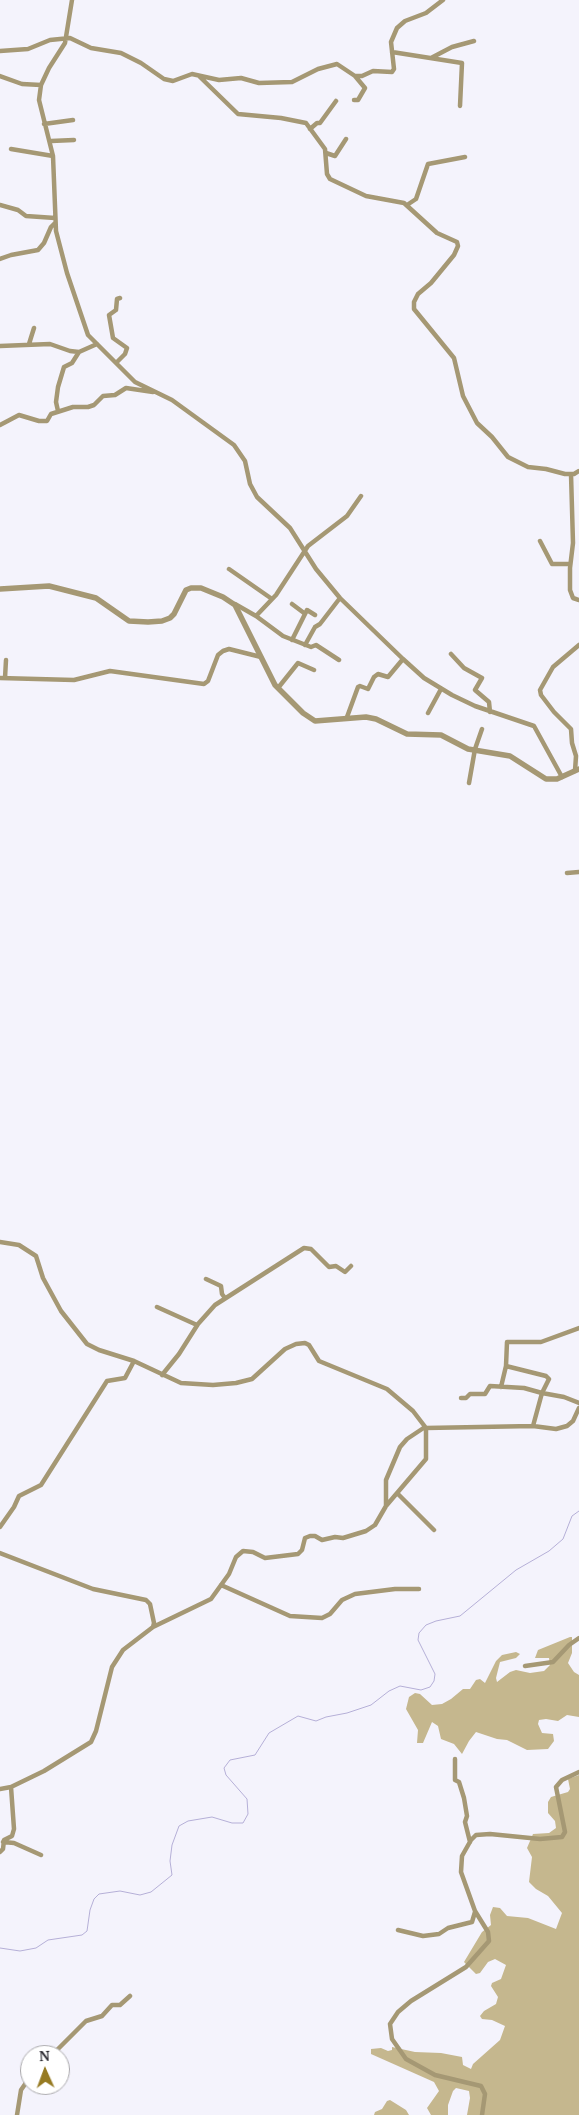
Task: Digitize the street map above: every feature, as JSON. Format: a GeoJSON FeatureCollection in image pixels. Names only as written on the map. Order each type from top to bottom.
{"type":"FeatureCollection","features":[{"type":"Feature","properties":{"kind":"street"},"geometry":{"type":"LineString","coordinates":[[72,0],[63,48],[49,68],[41,85],[39,100],[44,124],[51,141],[53,156],[55,221],[66,273],[86,330],[139,384],[157,391],[234,445],[244,462],[250,484],[257,497],[290,528],[305,553],[340,598],[403,659],[424,678],[441,689],[490,712],[534,726],[562,778]]}},
{"type":"Feature","properties":{"kind":"street"},"geometry":{"type":"LineString","coordinates":[[355,76],[362,76],[373,71],[392,72],[394,69],[392,37],[400,25],[426,13],[443,0]]}},
{"type":"Feature","properties":{"kind":"street"},"geometry":{"type":"LineString","coordinates":[[0,51],[28,49],[50,40],[74,39],[87,47],[110,50],[127,55],[167,80],[176,81],[189,74],[218,80],[236,78],[263,83],[292,82],[318,68],[334,64],[340,65],[355,76],[365,89],[358,100],[354,100]]}},
{"type":"Feature","properties":{"kind":"street"},"geometry":{"type":"LineString","coordinates":[[431,58],[452,47],[474,41]]}},
{"type":"Feature","properties":{"kind":"street"},"geometry":{"type":"LineString","coordinates":[[392,52],[463,64],[460,106]]}},
{"type":"Feature","properties":{"kind":"street"},"geometry":{"type":"LineString","coordinates":[[0,76],[22,84],[41,85]]}},
{"type":"Feature","properties":{"kind":"street"},"geometry":{"type":"LineString","coordinates":[[199,76],[238,114],[306,123],[323,146],[326,153],[328,174],[332,181],[366,196],[402,202],[437,233],[455,240],[458,244],[457,250],[431,284],[418,294],[414,306],[454,358],[459,383],[472,415],[477,423],[513,461],[528,467],[571,474],[579,471]]}},
{"type":"Feature","properties":{"kind":"street"},"geometry":{"type":"LineString","coordinates":[[310,129],[317,122],[320,123],[336,101]]}},
{"type":"Feature","properties":{"kind":"street"},"geometry":{"type":"LineString","coordinates":[[44,124],[73,120]]}},
{"type":"Feature","properties":{"kind":"street"},"geometry":{"type":"LineString","coordinates":[[326,153],[335,156],[346,139]]}},
{"type":"Feature","properties":{"kind":"street"},"geometry":{"type":"LineString","coordinates":[[51,141],[74,140]]}},
{"type":"Feature","properties":{"kind":"street"},"geometry":{"type":"LineString","coordinates":[[11,149],[53,156]]}},
{"type":"Feature","properties":{"kind":"street"},"geometry":{"type":"LineString","coordinates":[[407,205],[416,199],[428,164],[465,157]]}},
{"type":"Feature","properties":{"kind":"street"},"geometry":{"type":"LineString","coordinates":[[0,205],[18,210],[24,215],[55,221]]}},
{"type":"Feature","properties":{"kind":"street"},"geometry":{"type":"LineString","coordinates":[[0,259],[38,250],[44,243],[49,229],[55,221]]}},
{"type":"Feature","properties":{"kind":"street"},"geometry":{"type":"LineString","coordinates":[[117,362],[127,351],[126,347],[113,338],[109,315],[116,310],[117,299],[120,298]]}},
{"type":"Feature","properties":{"kind":"street"},"geometry":{"type":"LineString","coordinates":[[29,344],[34,328]]}},
{"type":"Feature","properties":{"kind":"street"},"geometry":{"type":"LineString","coordinates":[[0,346],[50,344],[79,352],[98,344]]}},
{"type":"Feature","properties":{"kind":"street"},"geometry":{"type":"LineString","coordinates":[[58,411],[56,402],[58,387],[64,367],[72,363],[79,352]]}},
{"type":"Feature","properties":{"kind":"street"},"geometry":{"type":"LineString","coordinates":[[0,425],[19,415],[47,421],[51,414],[58,411],[94,405],[103,396],[115,395],[126,388],[157,391]]}},
{"type":"Feature","properties":{"kind":"street"},"geometry":{"type":"LineString","coordinates":[[571,474],[573,543],[570,564],[570,590],[573,598],[579,600]]}},
{"type":"Feature","properties":{"kind":"street"},"geometry":{"type":"LineString","coordinates":[[256,616],[272,599],[308,546],[348,515],[361,496]]}},
{"type":"Feature","properties":{"kind":"street"},"geometry":{"type":"LineString","coordinates":[[540,542],[552,564],[570,564]]}},
{"type":"Feature","properties":{"kind":"street"},"geometry":{"type":"LineString","coordinates":[[229,569],[272,599]]}},
{"type":"Feature","properties":{"kind":"street"},"geometry":{"type":"LineString","coordinates":[[0,590],[42,585],[76,592],[96,598],[124,619],[134,622],[162,621],[170,618],[186,590],[201,588],[229,600],[256,616],[276,632],[305,645],[312,647],[316,644],[340,660]]}},
{"type":"Feature","properties":{"kind":"street"},"geometry":{"type":"LineString","coordinates":[[305,645],[314,627],[320,624],[340,598]]}},
{"type":"Feature","properties":{"kind":"street"},"geometry":{"type":"LineString","coordinates":[[229,600],[237,608],[272,680],[303,713],[315,721],[347,717],[376,719],[413,735],[441,736],[463,747],[507,755],[546,779],[562,778],[577,770],[576,756],[572,744],[572,729],[554,712],[540,692],[553,666],[579,645]]}},
{"type":"Feature","properties":{"kind":"street"},"geometry":{"type":"LineString","coordinates":[[292,604],[304,613]]}},
{"type":"Feature","properties":{"kind":"street"},"geometry":{"type":"LineString","coordinates":[[292,640],[304,613],[309,609],[315,615]]}},
{"type":"Feature","properties":{"kind":"street"},"geometry":{"type":"LineString","coordinates":[[294,618],[300,621]]}},
{"type":"Feature","properties":{"kind":"street"},"geometry":{"type":"LineString","coordinates":[[6,660],[3,678],[74,680],[110,671],[202,684],[206,683],[218,655],[223,650],[261,657]]}},
{"type":"Feature","properties":{"kind":"street"},"geometry":{"type":"LineString","coordinates":[[451,654],[464,668],[482,678],[475,690],[487,699],[490,712]]}},
{"type":"Feature","properties":{"kind":"street"},"geometry":{"type":"LineString","coordinates":[[347,717],[358,686],[368,689],[374,676],[378,674],[388,677],[403,659]]}},
{"type":"Feature","properties":{"kind":"street"},"geometry":{"type":"LineString","coordinates":[[278,688],[298,663],[314,670]]}},
{"type":"Feature","properties":{"kind":"street"},"geometry":{"type":"LineString","coordinates":[[428,714],[441,689]]}},
{"type":"Feature","properties":{"kind":"street"},"geometry":{"type":"LineString","coordinates":[[469,783],[475,750],[482,728]]}},
{"type":"Feature","properties":{"kind":"street"},"geometry":{"type":"LineString","coordinates":[[567,873],[579,872]]}},
{"type":"Feature","properties":{"kind":"street"},"geometry":{"type":"LineString","coordinates":[[0,1242],[19,1245],[36,1256],[43,1278],[60,1309],[87,1344],[99,1350],[134,1361],[184,1384],[213,1385],[243,1382],[252,1379],[285,1349],[296,1344],[305,1343],[309,1345],[319,1361],[387,1389],[413,1411],[425,1428],[426,1460],[386,1506],[377,1523],[366,1531],[342,1538],[335,1537],[323,1540],[310,1536],[306,1538],[302,1550],[298,1554],[267,1558],[253,1552],[243,1551],[236,1557],[211,1599],[153,1627],[123,1650],[112,1667],[96,1731],[91,1742],[44,1771],[11,1787],[0,1789]]}},
{"type":"Feature","properties":{"kind":"street"},"geometry":{"type":"LineString","coordinates":[[162,1375],[180,1354],[197,1325],[210,1310],[225,1298],[304,1248],[311,1248],[329,1266],[336,1266],[346,1272],[352,1266]]}},
{"type":"Feature","properties":{"kind":"street"},"geometry":{"type":"LineString","coordinates":[[206,1280],[221,1286],[222,1294],[225,1298]]}},
{"type":"Feature","properties":{"kind":"street"},"geometry":{"type":"LineString","coordinates":[[157,1306],[197,1325]]}},
{"type":"Feature","properties":{"kind":"street"},"geometry":{"type":"LineString","coordinates":[[501,1387],[506,1366],[506,1346],[508,1340],[541,1342],[579,1328]]}},
{"type":"Feature","properties":{"kind":"street"},"geometry":{"type":"LineString","coordinates":[[0,1527],[19,1496],[41,1485],[107,1381],[126,1378],[134,1361]]}},
{"type":"Feature","properties":{"kind":"street"},"geometry":{"type":"LineString","coordinates":[[506,1366],[548,1378],[549,1381],[542,1393],[533,1426]]}},
{"type":"Feature","properties":{"kind":"street"},"geometry":{"type":"LineString","coordinates":[[461,1398],[467,1397],[470,1394],[485,1394],[489,1386],[524,1388],[564,1397],[579,1403]]}},
{"type":"Feature","properties":{"kind":"street"},"geometry":{"type":"LineString","coordinates":[[386,1506],[386,1480],[400,1447],[407,1438],[425,1428],[533,1426],[552,1429],[562,1428],[573,1421],[579,1408]]}},
{"type":"Feature","properties":{"kind":"street"},"geometry":{"type":"LineString","coordinates":[[397,1493],[434,1530]]}},
{"type":"Feature","properties":{"kind":"street"},"geometry":{"type":"LineString","coordinates":[[0,1553],[93,1589],[146,1600],[150,1604],[154,1618],[153,1627]]}},
{"type":"Feature","properties":{"kind":"street"},"geometry":{"type":"LineString","coordinates":[[221,1585],[290,1616],[322,1618],[330,1614],[342,1600],[355,1594],[399,1588],[419,1589]]}},
{"type":"Feature","properties":{"kind":"street"},"geometry":{"type":"LineString","coordinates":[[525,1666],[553,1662],[569,1645],[579,1638]]}},
{"type":"Feature","properties":{"kind":"street"},"geometry":{"type":"LineString","coordinates":[[455,1760],[455,1779],[459,1782],[464,1798],[467,1815],[465,1822],[470,1842]]}},
{"type":"Feature","properties":{"kind":"street"},"geometry":{"type":"LineString","coordinates":[[482,2115],[485,2090],[482,2086],[435,2075],[412,2064],[400,2053],[392,2039],[389,2027],[404,2006],[459,1972],[487,1944],[489,1935],[475,1910],[461,1868],[462,1856],[470,1842],[478,1834],[540,1839],[562,1837],[565,1832],[556,1787],[562,1780],[579,1772]]}},
{"type":"Feature","properties":{"kind":"street"},"geometry":{"type":"LineString","coordinates":[[3,1842],[12,1836],[14,1829],[11,1787]]}},
{"type":"Feature","properties":{"kind":"street"},"geometry":{"type":"LineString","coordinates":[[0,1852],[3,1849],[3,1842]]}},
{"type":"Feature","properties":{"kind":"street"},"geometry":{"type":"LineString","coordinates":[[3,1842],[14,1843],[41,1855]]}},
{"type":"Feature","properties":{"kind":"street"},"geometry":{"type":"LineString","coordinates":[[398,1930],[423,1936],[439,1934],[448,1928],[472,1922],[475,1910]]}},
{"type":"Feature","properties":{"kind":"street"},"geometry":{"type":"LineString","coordinates":[[62,2045],[86,2021],[102,2016],[112,2005],[120,2004],[130,1996]]}},
{"type":"Feature","properties":{"kind":"street"},"geometry":{"type":"LineString","coordinates":[[17,2115],[20,2095]]}},
{"type":"Feature","properties":{"kind":"shaded area"},"geometry":{"type":"Polygon","coordinates":[[[572,1637],[572,1653],[568,1663],[574,1672],[579,1675],[579,1717],[567,1715],[558,1721],[539,1720],[538,1724],[542,1733],[553,1734],[554,1741],[548,1749],[527,1750],[507,1740],[497,1739],[476,1732],[462,1754],[454,1744],[441,1739],[438,1726],[432,1722],[423,1743],[417,1743],[418,1730],[406,1709],[409,1697],[415,1693],[420,1694],[432,1705],[442,1704],[463,1689],[470,1689],[476,1680],[480,1679],[485,1683],[496,1661],[502,1655],[516,1652],[520,1654],[516,1658],[500,1662],[496,1678],[497,1682],[510,1672],[516,1670],[530,1673],[544,1671],[550,1665],[549,1658],[535,1658],[538,1650],[572,1637]]]}},
{"type":"Feature","properties":{"kind":"shaded area"},"geometry":{"type":"Polygon","coordinates":[[[579,1775],[579,2115],[467,2115],[470,2098],[469,2091],[456,2088],[448,2105],[448,2115],[431,2115],[427,2108],[439,2091],[434,2082],[371,2054],[371,2049],[381,2048],[388,2051],[392,2050],[392,2047],[415,2052],[441,2053],[462,2057],[463,2065],[471,2069],[473,2064],[500,2040],[505,2026],[492,2020],[482,2019],[480,2016],[484,2011],[496,2004],[498,1997],[491,1986],[492,1983],[501,1979],[506,1965],[495,1959],[488,1962],[480,1973],[476,1974],[464,1962],[482,1932],[491,1925],[490,1915],[493,1907],[500,1908],[507,1916],[528,1918],[556,1929],[562,1913],[548,1896],[529,1882],[532,1857],[527,1848],[533,1834],[549,1833],[556,1828],[555,1821],[548,1813],[548,1802],[551,1797],[568,1792],[570,1789],[568,1779],[579,1775]]]}},
{"type":"Feature","properties":{"kind":"shaded area"},"geometry":{"type":"Polygon","coordinates":[[[390,2100],[406,2110],[409,2115],[374,2115],[375,2112],[382,2109],[387,2101],[390,2100]]]}},
{"type":"Feature","properties":{"kind":"waterway"},"geometry":{"type":"LineString","coordinates":[[0,1948],[20,1951],[36,1948],[48,1940],[82,1935],[87,1931],[90,1910],[94,1899],[99,1894],[120,1891],[140,1895],[151,1892],[172,1875],[170,1861],[172,1845],[179,1826],[188,1821],[212,1817],[232,1823],[243,1823],[248,1814],[247,1799],[226,1775],[224,1768],[230,1760],[255,1755],[269,1733],[298,1716],[316,1721],[371,1705],[389,1691],[400,1686],[421,1690],[430,1687],[434,1681],[435,1674],[418,1640],[419,1633],[426,1625],[460,1616],[516,1570],[549,1551],[563,1539],[572,1516],[579,1511]]}}]}
